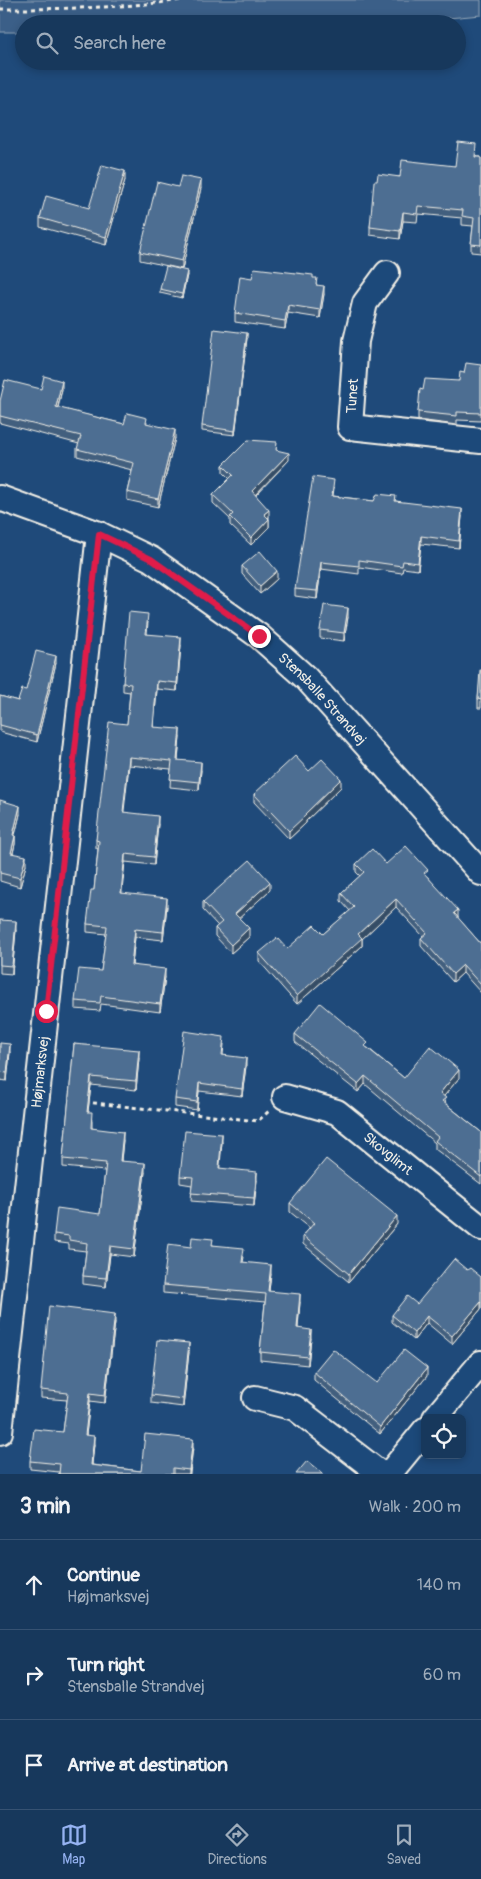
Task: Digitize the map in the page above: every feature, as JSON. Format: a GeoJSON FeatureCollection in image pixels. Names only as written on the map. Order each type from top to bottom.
{"type":"FeatureCollection","features":[{"type":"Feature","properties":{"kind":"street","name":"Tunet"},"geometry":{"type":"LineString","coordinates":[[387,273],[365,304],[356,341],[350,427],[481,441]]}},
{"type":"Feature","properties":{"kind":"street","name":"Stensballe Strandvej"},"geometry":{"type":"LineString","coordinates":[[0,498],[99,534],[151,559],[259,636],[306,678],[481,873]]}},
{"type":"Feature","properties":{"kind":"street","name":"Højmarksvej"},"geometry":{"type":"LineString","coordinates":[[0,1432],[99,534]]}},
{"type":"Feature","properties":{"kind":"street","name":"Skovglimt"},"geometry":{"type":"LineString","coordinates":[[285,1098],[337,1112],[481,1228]]}},
{"type":"Feature","properties":{"kind":"street"},"geometry":{"type":"LineString","coordinates":[[438,1414],[481,1363]]}},
{"type":"Feature","properties":{"kind":"street"},"geometry":{"type":"LineString","coordinates":[[255,1398],[295,1408],[381,1474]]}},
{"type":"Feature","properties":{"kind":"street"},"geometry":{"type":"LineString","coordinates":[[388,1474],[421,1435]]}},
{"type":"Feature","properties":{"kind":"path"},"geometry":{"type":"LineString","coordinates":[[0,9],[84,8],[182,0]]}},
{"type":"Feature","properties":{"kind":"path"},"geometry":{"type":"LineString","coordinates":[[75,1101],[258,1121],[285,1098]]}},
{"type":"Feature","properties":{"kind":"shaded area"},"geometry":{"type":"Polygon","coordinates":[[[0,0],[481,0],[481,15],[466,16],[15,15],[15,32],[0,32],[0,0]]]}},
{"type":"Feature","properties":{"kind":"building"},"geometry":{"type":"Polygon","coordinates":[[[458,142],[476,144],[475,157],[481,157],[481,245],[471,244],[474,218],[462,216],[463,210],[418,206],[417,214],[403,212],[400,231],[370,227],[374,181],[377,181],[378,174],[400,177],[402,160],[455,166],[458,142]]]}},
{"type":"Feature","properties":{"kind":"building"},"geometry":{"type":"Polygon","coordinates":[[[102,165],[125,171],[106,237],[40,218],[46,196],[89,208],[102,165]]]}},
{"type":"Feature","properties":{"kind":"building"},"geometry":{"type":"Polygon","coordinates":[[[181,176],[201,180],[182,261],[140,252],[157,182],[178,187],[181,176]]]}},
{"type":"Feature","properties":{"kind":"building"},"geometry":{"type":"Polygon","coordinates":[[[166,266],[187,271],[182,294],[160,289],[166,266]]]}},
{"type":"Feature","properties":{"kind":"building"},"geometry":{"type":"Polygon","coordinates":[[[254,268],[313,275],[313,278],[317,278],[316,285],[324,286],[320,310],[288,305],[285,321],[235,313],[240,276],[252,278],[254,268]]]}},
{"type":"Feature","properties":{"kind":"building"},"geometry":{"type":"Polygon","coordinates":[[[214,329],[247,333],[235,431],[202,426],[214,329]]]}},
{"type":"Feature","properties":{"kind":"building"},"geometry":{"type":"Polygon","coordinates":[[[466,363],[481,365],[481,413],[457,412],[457,416],[418,412],[420,389],[423,390],[425,379],[459,381],[460,372],[464,373],[466,363]]]}},
{"type":"Feature","properties":{"kind":"building"},"geometry":{"type":"Polygon","coordinates":[[[44,376],[62,381],[56,407],[124,424],[127,413],[147,418],[146,423],[175,430],[158,499],[127,492],[134,463],[77,449],[81,436],[0,416],[0,401],[5,380],[41,389],[44,376]]]}},
{"type":"Feature","properties":{"kind":"building"},"geometry":{"type":"Polygon","coordinates":[[[248,440],[277,442],[276,450],[289,453],[252,491],[269,510],[264,514],[269,519],[251,538],[230,517],[233,514],[213,495],[233,475],[223,465],[248,440]]]}},
{"type":"Feature","properties":{"kind":"building"},"geometry":{"type":"Polygon","coordinates":[[[313,477],[334,480],[332,496],[374,501],[377,494],[396,496],[395,501],[462,509],[459,541],[421,536],[418,563],[403,561],[402,566],[359,560],[359,566],[321,562],[317,591],[295,589],[313,477]]]}},
{"type":"Feature","properties":{"kind":"building"},"geometry":{"type":"Polygon","coordinates":[[[260,551],[277,571],[260,586],[242,566],[260,551]]]}},
{"type":"Feature","properties":{"kind":"building"},"geometry":{"type":"Polygon","coordinates":[[[324,605],[348,608],[344,633],[320,630],[324,605]]]}},
{"type":"Feature","properties":{"kind":"building"},"geometry":{"type":"Polygon","coordinates":[[[129,612],[148,614],[146,634],[181,637],[177,683],[157,681],[153,727],[180,729],[177,760],[201,762],[199,782],[170,779],[172,761],[129,757],[123,812],[158,816],[154,857],[125,854],[121,893],[167,898],[163,932],[135,929],[131,965],[165,969],[160,1004],[101,996],[100,1003],[75,1001],[79,969],[101,971],[107,926],[87,924],[91,890],[94,890],[99,841],[96,840],[109,722],[127,724],[131,684],[123,683],[129,612]]]}},
{"type":"Feature","properties":{"kind":"building"},"geometry":{"type":"Polygon","coordinates":[[[36,651],[56,656],[37,735],[0,725],[0,696],[18,701],[22,689],[26,690],[36,651]]]}},
{"type":"Feature","properties":{"kind":"building"},"geometry":{"type":"Polygon","coordinates":[[[481,670],[481,700],[478,699],[481,670]]]}},
{"type":"Feature","properties":{"kind":"building"},"geometry":{"type":"Polygon","coordinates":[[[295,756],[309,771],[322,759],[341,779],[289,831],[254,794],[295,756]]]}},
{"type":"Feature","properties":{"kind":"building"},"geometry":{"type":"Polygon","coordinates":[[[0,800],[20,806],[11,853],[26,856],[20,878],[0,873],[0,800]]]}},
{"type":"Feature","properties":{"kind":"building"},"geometry":{"type":"Polygon","coordinates":[[[406,846],[428,870],[424,873],[458,910],[454,913],[481,944],[481,985],[463,965],[453,974],[421,938],[427,933],[396,899],[358,934],[362,938],[297,996],[259,953],[277,938],[287,949],[314,925],[323,934],[354,907],[341,893],[364,872],[356,864],[372,849],[386,864],[406,846]]]}},
{"type":"Feature","properties":{"kind":"building"},"geometry":{"type":"Polygon","coordinates":[[[250,860],[270,882],[235,914],[249,928],[231,945],[215,928],[222,922],[203,902],[250,860]]]}},
{"type":"Feature","properties":{"kind":"building"},"geometry":{"type":"Polygon","coordinates":[[[0,920],[16,921],[12,966],[0,965],[0,920]]]}},
{"type":"Feature","properties":{"kind":"building"},"geometry":{"type":"Polygon","coordinates":[[[320,1003],[368,1043],[365,1046],[404,1078],[430,1046],[459,1070],[440,1093],[446,1098],[442,1101],[481,1132],[481,1177],[435,1141],[438,1137],[365,1076],[358,1084],[295,1034],[320,1003]]]}},
{"type":"Feature","properties":{"kind":"building"},"geometry":{"type":"Polygon","coordinates":[[[184,1031],[224,1037],[222,1055],[246,1058],[242,1089],[199,1083],[197,1102],[175,1099],[184,1031]]]}},
{"type":"Feature","properties":{"kind":"building"},"geometry":{"type":"Polygon","coordinates":[[[0,1043],[10,1044],[7,1073],[0,1072],[0,1043]]]}},
{"type":"Feature","properties":{"kind":"building"},"geometry":{"type":"Polygon","coordinates":[[[74,1044],[139,1050],[136,1081],[91,1077],[87,1112],[92,1112],[91,1128],[123,1132],[120,1161],[145,1163],[134,1249],[110,1246],[106,1278],[83,1276],[87,1243],[69,1240],[69,1236],[54,1234],[57,1208],[100,1214],[106,1163],[63,1159],[74,1044]]]}},
{"type":"Feature","properties":{"kind":"building"},"geometry":{"type":"Polygon","coordinates":[[[185,1131],[222,1134],[219,1168],[257,1172],[254,1198],[191,1193],[193,1177],[180,1176],[185,1131]]]}},
{"type":"Feature","properties":{"kind":"building"},"geometry":{"type":"Polygon","coordinates":[[[326,1159],[397,1216],[349,1274],[303,1236],[314,1223],[290,1203],[326,1159]]]}},
{"type":"Feature","properties":{"kind":"building"},"geometry":{"type":"Polygon","coordinates":[[[192,1237],[213,1239],[212,1245],[244,1248],[242,1262],[271,1265],[268,1291],[300,1294],[297,1328],[311,1330],[308,1357],[260,1352],[266,1294],[163,1285],[168,1244],[191,1247],[192,1237]]]}},
{"type":"Feature","properties":{"kind":"building"},"geometry":{"type":"Polygon","coordinates":[[[454,1259],[467,1270],[470,1268],[481,1277],[481,1302],[452,1336],[427,1316],[414,1333],[392,1315],[407,1296],[417,1304],[454,1259]]]}},
{"type":"Feature","properties":{"kind":"building"},"geometry":{"type":"Polygon","coordinates":[[[49,1306],[115,1314],[105,1395],[90,1393],[85,1435],[94,1436],[91,1465],[141,1471],[145,1434],[193,1439],[189,1470],[173,1468],[173,1474],[59,1474],[60,1464],[30,1461],[34,1429],[63,1432],[68,1393],[41,1390],[49,1306]]]}},
{"type":"Feature","properties":{"kind":"building"},"geometry":{"type":"Polygon","coordinates":[[[157,1340],[189,1343],[183,1399],[151,1395],[157,1340]]]}},
{"type":"Feature","properties":{"kind":"building"},"geometry":{"type":"Polygon","coordinates":[[[333,1349],[377,1383],[404,1350],[427,1368],[380,1427],[314,1372],[333,1349]]]}},
{"type":"Feature","properties":{"kind":"building"},"geometry":{"type":"Polygon","coordinates":[[[307,1461],[323,1474],[296,1474],[307,1461]]]}},
{"type":"Feature","properties":{"kind":"route"},"geometry":{"type":"LineString","coordinates":[[46,1011],[99,534],[151,559],[259,636]]}}]}
